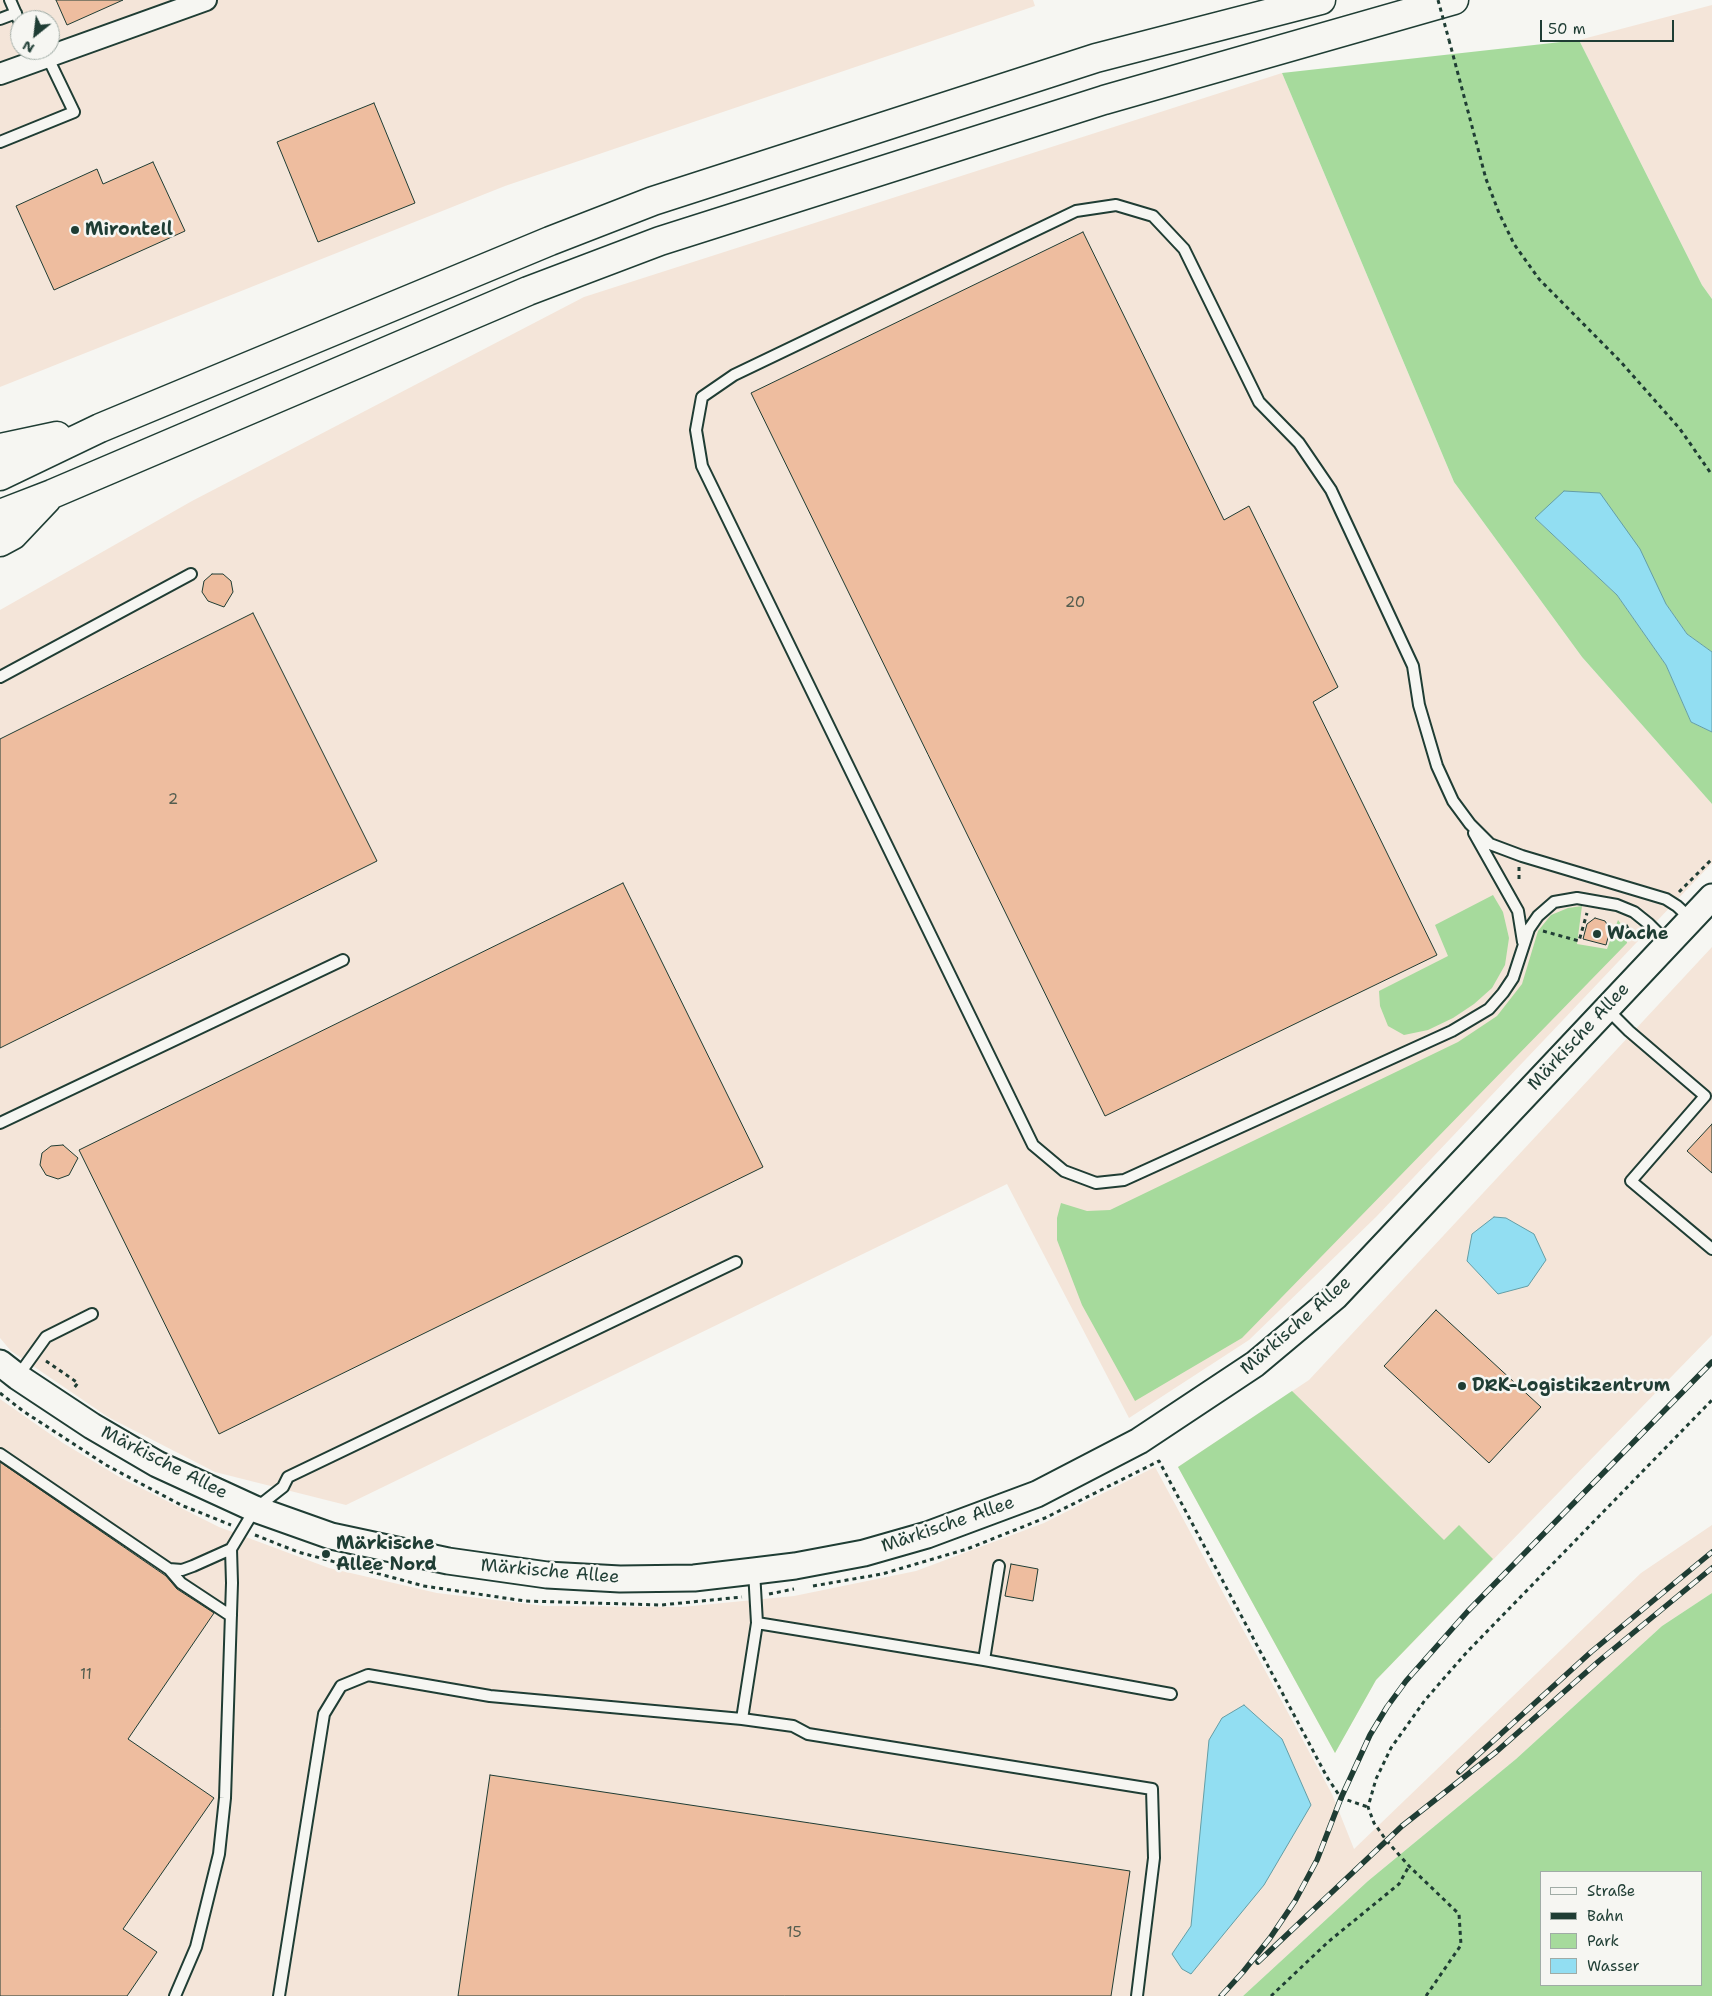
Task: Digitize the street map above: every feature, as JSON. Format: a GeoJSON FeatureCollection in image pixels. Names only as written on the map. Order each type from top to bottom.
{"type":"FeatureCollection","features":[{"type":"Feature","properties":{"kind":"highway"},"geometry":{"type":"LineString","coordinates":[[0,476],[100,428],[541,245],[653,201],[1096,58],[1321,0]]}},
{"type":"Feature","properties":{"kind":"highway"},"geometry":{"type":"LineString","coordinates":[[0,514],[52,494],[528,291],[660,241],[1104,100],[1454,0]]}},
{"type":"Feature","properties":{"kind":"highway"},"geometry":{"type":"LineString","coordinates":[[0,448],[100,428]]}},
{"type":"Feature","properties":{"kind":"highway"},"geometry":{"type":"LineString","coordinates":[[0,542],[13,535],[52,494]]}},
{"type":"Feature","properties":{"kind":"street"},"geometry":{"type":"LineString","coordinates":[[60,49],[206,0]]}},
{"type":"Feature","properties":{"kind":"street"},"geometry":{"type":"LineString","coordinates":[[0,74],[30,60]]}},
{"type":"Feature","properties":{"kind":"street","name":"Märkische Allee"},"geometry":{"type":"LineString","coordinates":[[6,1377],[157,1464],[255,1509],[331,1536],[448,1561],[547,1575],[620,1579],[676,1578],[794,1566],[864,1553],[927,1535],[1037,1494],[1139,1441],[1255,1364],[1335,1297],[1712,897]]}},
{"type":"Feature","properties":{"kind":"lane"},"geometry":{"type":"LineString","coordinates":[[0,142],[74,112],[41,60]]}},
{"type":"Feature","properties":{"kind":"lane"},"geometry":{"type":"LineString","coordinates":[[1524,943],[1518,911],[1470,824],[1453,801],[1437,766],[1419,705],[1413,666],[1332,490],[1300,443],[1259,402],[1184,249],[1153,216],[1116,205],[1076,211],[734,375],[702,397],[696,430],[702,466],[1033,1145],[1064,1171],[1096,1183],[1124,1180],[1452,1031],[1489,1009],[1503,993],[1513,978],[1529,929],[1538,916],[1554,902],[1577,898],[1607,902],[1634,912],[1668,942]]}},
{"type":"Feature","properties":{"kind":"lane"},"geometry":{"type":"LineString","coordinates":[[0,677],[191,574]]}},
{"type":"Feature","properties":{"kind":"lane"},"geometry":{"type":"LineString","coordinates":[[1470,824],[1490,844],[1522,856],[1666,899],[1691,919]]}},
{"type":"Feature","properties":{"kind":"lane"},"geometry":{"type":"LineString","coordinates":[[0,1123],[343,960]]}},
{"type":"Feature","properties":{"kind":"lane"},"geometry":{"type":"LineString","coordinates":[[1606,1008],[1629,1031],[1704,1096],[1631,1181],[1712,1249]]}},
{"type":"Feature","properties":{"kind":"lane"},"geometry":{"type":"LineString","coordinates":[[176,1996],[196,1948],[219,1854],[225,1798],[231,1616],[231,1549],[255,1509],[283,1487],[288,1477],[736,1262]]}},
{"type":"Feature","properties":{"kind":"lane"},"geometry":{"type":"LineString","coordinates":[[6,1377],[46,1337],[92,1314]]}},
{"type":"Feature","properties":{"kind":"lane"},"geometry":{"type":"LineString","coordinates":[[0,1454],[169,1569],[181,1582],[231,1616]]}},
{"type":"Feature","properties":{"kind":"lane"},"geometry":{"type":"LineString","coordinates":[[169,1569],[182,1570],[231,1549]]}},
{"type":"Feature","properties":{"kind":"lane"},"geometry":{"type":"LineString","coordinates":[[984,1660],[999,1566]]}},
{"type":"Feature","properties":{"kind":"lane"},"geometry":{"type":"LineString","coordinates":[[742,1718],[757,1623],[754,1571]]}},
{"type":"Feature","properties":{"kind":"lane"},"geometry":{"type":"LineString","coordinates":[[757,1623],[984,1660],[1170,1694]]}},
{"type":"Feature","properties":{"kind":"lane"},"geometry":{"type":"LineString","coordinates":[[279,1996],[324,1714],[341,1686],[368,1675],[490,1696],[742,1718],[793,1726],[808,1734],[1152,1789],[1154,1858],[1137,1996]]}},
{"type":"Feature","properties":{"kind":"path"},"geometry":{"type":"LineString","coordinates":[[1438,0],[1486,179],[1499,213],[1514,244],[1539,280],[1626,368],[1680,429],[1712,475]]}},
{"type":"Feature","properties":{"kind":"path"},"geometry":{"type":"LineString","coordinates":[[6,1377],[23,1411],[106,1465],[181,1505],[298,1552],[424,1586],[526,1601],[661,1605],[756,1596],[795,1589]]}},
{"type":"Feature","properties":{"kind":"path"},"geometry":{"type":"LineString","coordinates":[[1426,1996],[1461,1945],[1459,1914],[1409,1866],[1374,1823],[1368,1807],[1376,1780],[1391,1748],[1425,1700],[1467,1652],[1712,1400]]}},
{"type":"Feature","properties":{"kind":"path"},"geometry":{"type":"LineString","coordinates":[[805,1588],[882,1574],[967,1549],[1045,1518],[1159,1461],[1341,1798],[1368,1807]]}},
{"type":"Feature","properties":{"kind":"path"},"geometry":{"type":"LineString","coordinates":[[1272,1996],[1328,1942],[1398,1884],[1409,1866]]}},
{"type":"Feature","properties":{"kind":"shaded area"},"geometry":{"type":"Polygon","coordinates":[[[0,0],[1033,0],[1035,6],[505,186],[0,387],[0,0]]]}},
{"type":"Feature","properties":{"kind":"shaded area"},"geometry":{"type":"Polygon","coordinates":[[[1712,5],[1712,299],[1702,285],[1579,40],[1712,5]]]}},
{"type":"Feature","properties":{"kind":"shaded area"},"geometry":{"type":"Polygon","coordinates":[[[1282,73],[1454,482],[1582,657],[1712,804],[1712,863],[1376,1217],[1249,1340],[1129,1418],[1007,1184],[346,1505],[215,1472],[108,1417],[11,1351],[0,1338],[0,610],[192,501],[584,297],[1282,73]]]}},
{"type":"Feature","properties":{"kind":"shaded area"},"geometry":{"type":"Polygon","coordinates":[[[1712,947],[1712,1335],[1376,1680],[1335,1753],[1178,1467],[1309,1380],[1712,947]]]}},
{"type":"Feature","properties":{"kind":"shaded area"},"geometry":{"type":"Polygon","coordinates":[[[0,1399],[63,1443],[121,1478],[219,1527],[329,1568],[437,1593],[545,1606],[682,1607],[794,1596],[916,1571],[1044,1523],[1155,1467],[1332,1794],[1354,1849],[1641,1573],[1712,1525],[1712,1593],[1662,1626],[1516,1759],[1368,1881],[1243,1996],[0,1996],[0,1399]]]}},
{"type":"Feature","properties":{"kind":"green space"},"geometry":{"type":"Polygon","coordinates":[[[1579,40],[1702,285],[1712,299],[1712,652],[1687,634],[1666,604],[1535,518],[1617,595],[1666,665],[1691,722],[1712,732],[1712,804],[1582,657],[1454,482],[1282,73],[1579,40]]]}},
{"type":"Feature","properties":{"kind":"green space"},"geometry":{"type":"Polygon","coordinates":[[[1493,895],[1503,912],[1509,938],[1505,965],[1492,988],[1474,1004],[1453,1018],[1428,1030],[1404,1035],[1388,1026],[1380,1006],[1379,991],[1448,956],[1435,925],[1493,895]]]}},
{"type":"Feature","properties":{"kind":"green space"},"geometry":{"type":"Polygon","coordinates":[[[1582,906],[1577,944],[1607,949],[1618,920],[1626,930],[1627,943],[1242,1338],[1135,1401],[1082,1305],[1057,1240],[1057,1218],[1061,1203],[1087,1211],[1110,1210],[1458,1042],[1497,1016],[1522,984],[1538,931],[1551,915],[1568,908],[1582,906]]]}},
{"type":"Feature","properties":{"kind":"green space"},"geometry":{"type":"Polygon","coordinates":[[[1292,1391],[1444,1540],[1459,1525],[1493,1559],[1376,1680],[1335,1753],[1178,1467],[1292,1391]]]}},
{"type":"Feature","properties":{"kind":"green space"},"geometry":{"type":"Polygon","coordinates":[[[1712,1593],[1712,1996],[1243,1996],[1368,1881],[1516,1759],[1662,1626],[1712,1593]]]}},
{"type":"Feature","properties":{"kind":"water"},"geometry":{"type":"Polygon","coordinates":[[[1564,491],[1600,493],[1640,549],[1666,604],[1687,634],[1712,652],[1712,732],[1691,722],[1666,665],[1617,595],[1535,518],[1564,491]]]}},
{"type":"Feature","properties":{"kind":"water"},"geometry":{"type":"Polygon","coordinates":[[[1494,1217],[1506,1218],[1534,1234],[1546,1260],[1528,1286],[1498,1294],[1467,1261],[1472,1234],[1494,1217]]]}},
{"type":"Feature","properties":{"kind":"water"},"geometry":{"type":"Polygon","coordinates":[[[1244,1705],[1282,1739],[1311,1805],[1264,1885],[1191,1974],[1182,1969],[1172,1954],[1191,1926],[1209,1740],[1222,1718],[1244,1705]]]}},
{"type":"Feature","properties":{"kind":"building"},"geometry":{"type":"Polygon","coordinates":[[[56,0],[123,0],[67,25],[56,0]]]}},
{"type":"Feature","properties":{"kind":"building"},"geometry":{"type":"Polygon","coordinates":[[[374,103],[415,203],[318,242],[277,142],[374,103]]]}},
{"type":"Feature","properties":{"kind":"building","name":"Mirontell"},"geometry":{"type":"Polygon","coordinates":[[[153,162],[185,231],[54,290],[16,206],[97,169],[103,184],[153,162]]]}},
{"type":"Feature","properties":{"kind":"building"},"geometry":{"type":"Polygon","coordinates":[[[1083,232],[1224,520],[1249,506],[1338,687],[1313,702],[1437,955],[1105,1116],[751,393],[1083,232]]]}},
{"type":"Feature","properties":{"kind":"building"},"geometry":{"type":"Polygon","coordinates":[[[212,574],[223,574],[231,581],[233,592],[224,607],[208,601],[202,592],[204,581],[212,574]]]}},
{"type":"Feature","properties":{"kind":"building"},"geometry":{"type":"Polygon","coordinates":[[[253,613],[377,861],[0,1048],[0,739],[253,613]]]}},
{"type":"Feature","properties":{"kind":"building"},"geometry":{"type":"Polygon","coordinates":[[[623,883],[763,1167],[219,1434],[79,1150],[623,883]]]}},
{"type":"Feature","properties":{"kind":"building","name":"Wache"},"geometry":{"type":"Polygon","coordinates":[[[1595,918],[1605,921],[1610,930],[1606,945],[1583,939],[1587,924],[1595,918]]]}},
{"type":"Feature","properties":{"kind":"building"},"geometry":{"type":"Polygon","coordinates":[[[1712,1124],[1712,1173],[1687,1151],[1712,1124]]]}},
{"type":"Feature","properties":{"kind":"building"},"geometry":{"type":"Polygon","coordinates":[[[63,1145],[78,1158],[69,1175],[58,1179],[46,1175],[40,1165],[42,1153],[51,1146],[63,1145]]]}},
{"type":"Feature","properties":{"kind":"building","name":"DRK-Logistikzentrum"},"geometry":{"type":"Polygon","coordinates":[[[1436,1310],[1541,1407],[1489,1463],[1384,1366],[1436,1310]]]}},
{"type":"Feature","properties":{"kind":"building"},"geometry":{"type":"Polygon","coordinates":[[[0,1462],[166,1576],[177,1589],[214,1613],[128,1739],[214,1798],[123,1929],[157,1952],[127,1996],[0,1996],[0,1462]]]}},
{"type":"Feature","properties":{"kind":"building"},"geometry":{"type":"Polygon","coordinates":[[[1011,1564],[1038,1569],[1033,1601],[1005,1596],[1011,1564]]]}},
{"type":"Feature","properties":{"kind":"building"},"geometry":{"type":"Polygon","coordinates":[[[490,1775],[1130,1871],[1111,1996],[458,1996],[490,1775]]]}},
{"type":"Feature","properties":{"kind":"railway"},"geometry":{"type":"LineString","coordinates":[[1221,1996],[1270,1938],[1295,1901],[1317,1860],[1341,1798],[1370,1735],[1406,1681],[1468,1611],[1712,1362]]}},
{"type":"Feature","properties":{"kind":"railway"},"geometry":{"type":"LineString","coordinates":[[1459,1772],[1591,1652],[1712,1552]]}},
{"type":"Feature","properties":{"kind":"railway"},"geometry":{"type":"LineString","coordinates":[[1258,1962],[1402,1826],[1496,1752],[1599,1661],[1712,1568]]}},
{"type":"Feature","properties":{"kind":"place","name":"Mirontell"},"geometry":{"type":"Point","coordinates":[75,230]}},
{"type":"Feature","properties":{"kind":"place","name":"Wache"},"geometry":{"type":"Point","coordinates":[1597,934]}},
{"type":"Feature","properties":{"kind":"place","name":"DRK-Logistikzentrum"},"geometry":{"type":"Point","coordinates":[1462,1386]}},
{"type":"Feature","properties":{"kind":"place","name":"Märkische Allee Nord"},"geometry":{"type":"Point","coordinates":[326,1554]}}]}
